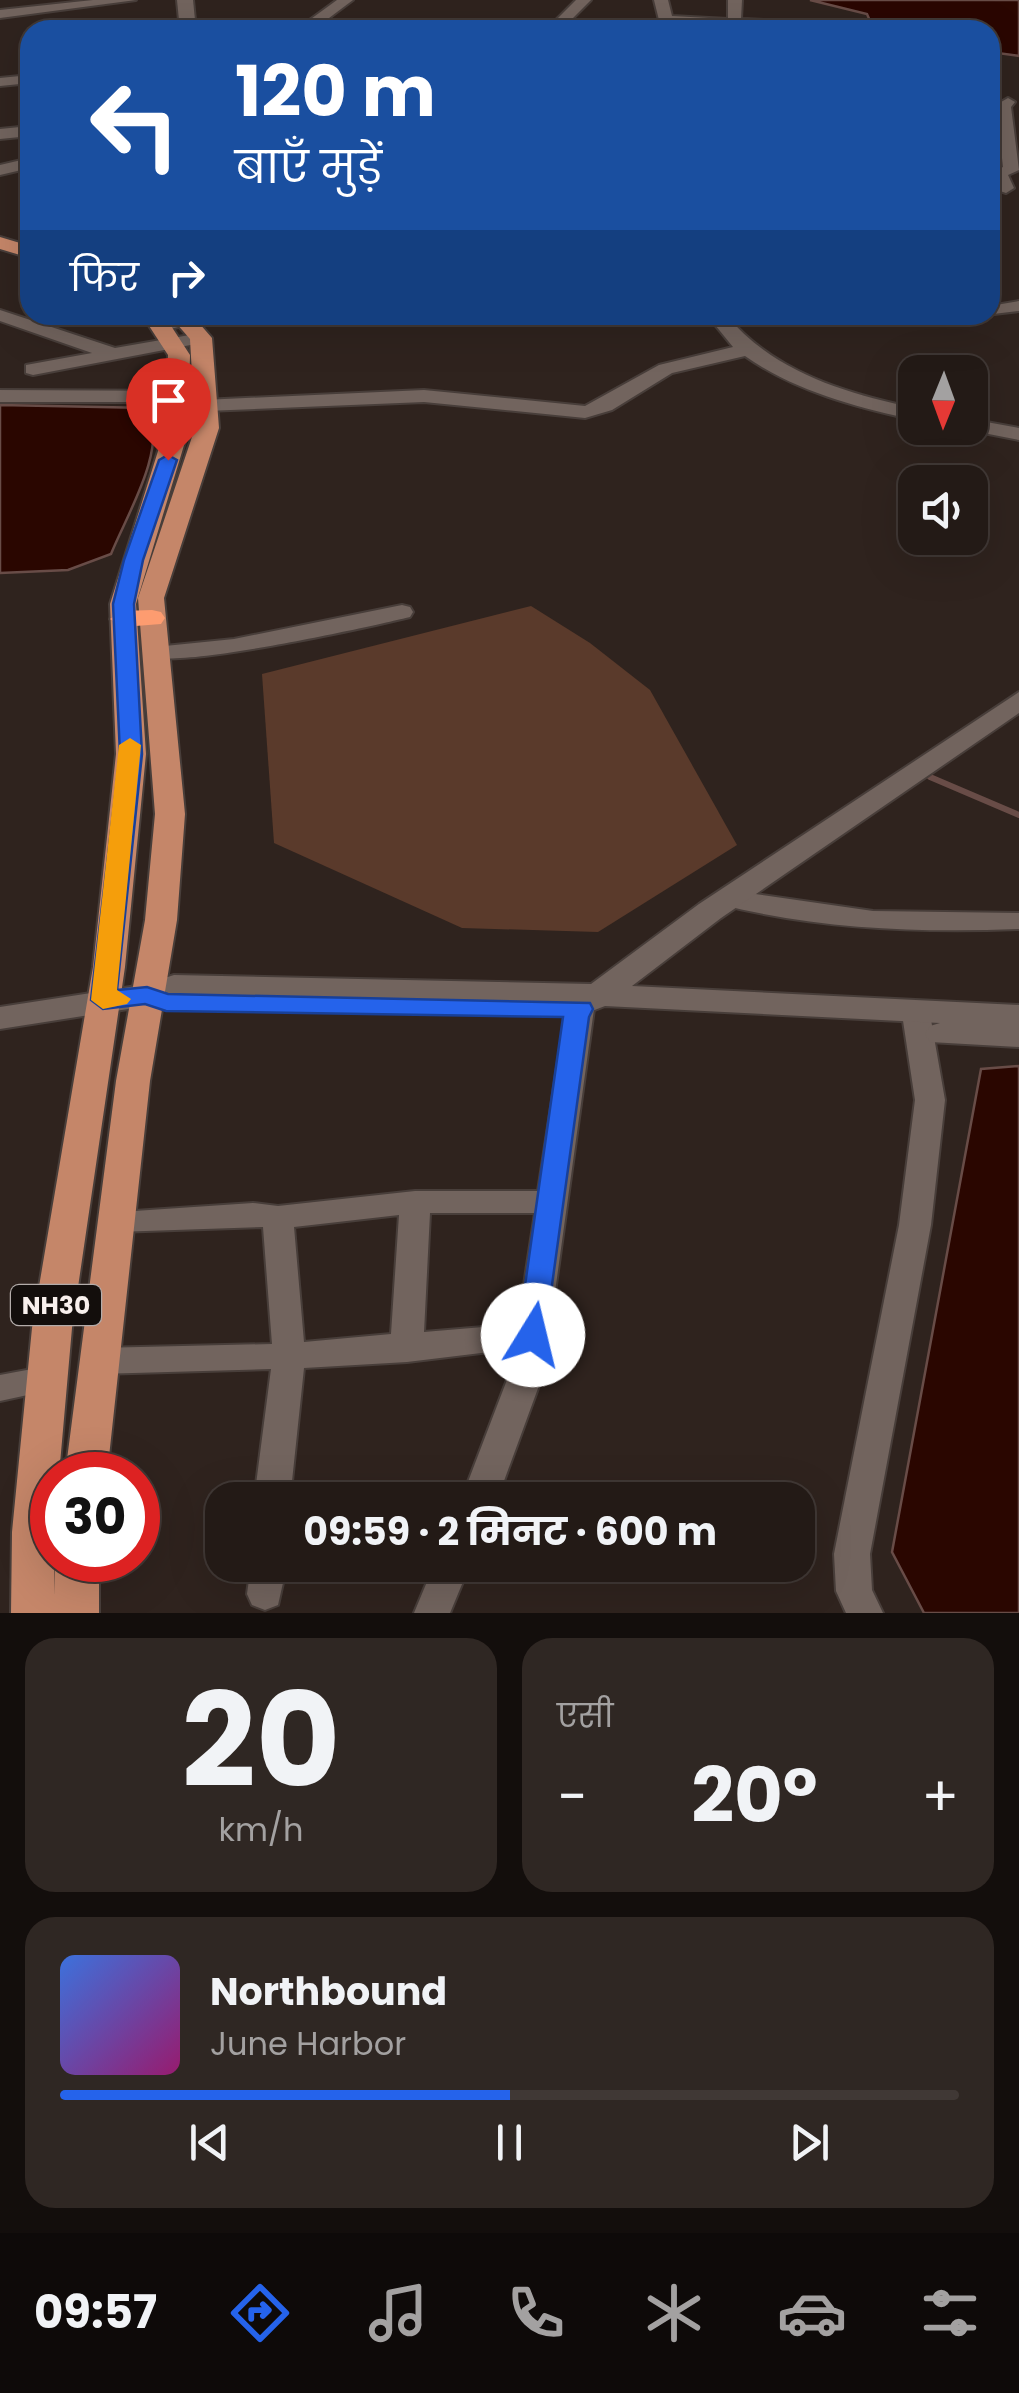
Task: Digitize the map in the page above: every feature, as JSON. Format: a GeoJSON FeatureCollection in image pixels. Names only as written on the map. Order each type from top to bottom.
{"type":"FeatureCollection","features":[{"type":"Feature","properties":{"kind":"main road","name":"NH30"},"geometry":{"type":"LineString","coordinates":[[33,1613],[33,1532],[48,1379],[103,1000],[131,754],[138,618],[150,598],[207,428],[182,325]]}},
{"type":"Feature","properties":{"kind":"main road","name":"NH30"},"geometry":{"type":"LineString","coordinates":[[88,1452],[116,1221],[161,920],[170,814],[169,764],[154,654],[138,618]]}},
{"type":"Feature","properties":{"kind":"main road"},"geometry":{"type":"LineString","coordinates":[[77,1582],[77,1613]]}},
{"type":"Feature","properties":{"kind":"street"},"geometry":{"type":"LineString","coordinates":[[0,14],[129,0]]}},
{"type":"Feature","properties":{"kind":"street"},"geometry":{"type":"LineString","coordinates":[[317,20],[346,0]]}},
{"type":"Feature","properties":{"kind":"street"},"geometry":{"type":"LineString","coordinates":[[566,0],[584,1]]}},
{"type":"Feature","properties":{"kind":"street"},"geometry":{"type":"LineString","coordinates":[[564,20],[584,1]]}},
{"type":"Feature","properties":{"kind":"street"},"geometry":{"type":"LineString","coordinates":[[1000,173],[1010,170],[1003,104],[1014,103]]}},
{"type":"Feature","properties":{"kind":"street"},"geometry":{"type":"LineString","coordinates":[[31,325],[116,355]]}},
{"type":"Feature","properties":{"kind":"street"},"geometry":{"type":"LineString","coordinates":[[33,369],[116,355],[182,325]]}},
{"type":"Feature","properties":{"kind":"street"},"geometry":{"type":"LineString","coordinates":[[725,325],[748,350],[864,402],[898,410]]}},
{"type":"Feature","properties":{"kind":"street"},"geometry":{"type":"LineString","coordinates":[[0,396],[424,396],[585,412],[606,408],[650,375],[692,358],[748,350]]}},
{"type":"Feature","properties":{"kind":"street"},"geometry":{"type":"LineString","coordinates":[[988,428],[1019,434]]}},
{"type":"Feature","properties":{"kind":"street"},"geometry":{"type":"LineString","coordinates":[[154,654],[234,646],[402,612]]}},
{"type":"Feature","properties":{"kind":"street"},"geometry":{"type":"LineString","coordinates":[[486,1482],[517,1401],[533,1335],[576,1017],[590,1002],[728,898],[1019,700]]}},
{"type":"Feature","properties":{"kind":"street"},"geometry":{"type":"LineString","coordinates":[[728,898],[844,919],[925,926],[1019,921]]}},
{"type":"Feature","properties":{"kind":"street"},"geometry":{"type":"LineString","coordinates":[[0,1018],[147,996],[166,1003],[590,1002],[918,1023],[1019,1036]]}},
{"type":"Feature","properties":{"kind":"street"},"geometry":{"type":"LineString","coordinates":[[918,1023],[1019,1016]]}},
{"type":"Feature","properties":{"kind":"street"},"geometry":{"type":"LineString","coordinates":[[865,1613],[854,1591],[852,1554],[915,1226],[930,1100],[918,1023]]}},
{"type":"Feature","properties":{"kind":"street"},"geometry":{"type":"LineString","coordinates":[[116,1221],[253,1214],[278,1217],[415,1202],[552,1202]]}},
{"type":"Feature","properties":{"kind":"street"},"geometry":{"type":"LineString","coordinates":[[407,1349],[415,1202]]}},
{"type":"Feature","properties":{"kind":"street"},"geometry":{"type":"LineString","coordinates":[[274,1482],[289,1356],[278,1217]]}},
{"type":"Feature","properties":{"kind":"street"},"geometry":{"type":"LineString","coordinates":[[98,1361],[407,1349],[533,1335]]}},
{"type":"Feature","properties":{"kind":"street"},"geometry":{"type":"LineString","coordinates":[[0,1388],[48,1379]]}},
{"type":"Feature","properties":{"kind":"street"},"geometry":{"type":"LineString","coordinates":[[432,1613],[445,1582]]}},
{"type":"Feature","properties":{"kind":"shaded area"},"geometry":{"type":"Polygon","coordinates":[[[810,0],[1019,0],[1019,56],[1000,53],[1000,20],[870,20],[867,14],[810,0]]]}},
{"type":"Feature","properties":{"kind":"shaded area"},"geometry":{"type":"Polygon","coordinates":[[[0,405],[149,408],[153,443],[149,463],[111,554],[68,570],[0,573],[0,405]]]}},
{"type":"Feature","properties":{"kind":"shaded area"},"geometry":{"type":"Polygon","coordinates":[[[531,606],[590,643],[650,690],[737,845],[598,932],[462,928],[274,843],[262,674],[531,606]]]}},
{"type":"Feature","properties":{"kind":"shaded area"},"geometry":{"type":"Polygon","coordinates":[[[1019,1066],[1019,1613],[924,1613],[892,1552],[981,1069],[1019,1066]]]}},
{"type":"Feature","properties":{"kind":"waterway"},"geometry":{"type":"LineString","coordinates":[[930,777],[1019,815]]}},
{"type":"Feature","properties":{"kind":"slow traffic"},"geometry":{"type":"LineString","coordinates":[[118,999],[103,1000],[130,745]]}},
{"type":"Feature","properties":{"kind":"route"},"geometry":{"type":"LineString","coordinates":[[168,460],[133,560],[124,604],[122,642],[131,754],[103,1000],[147,996],[166,1003],[580,1009],[533,1335]]}}]}
